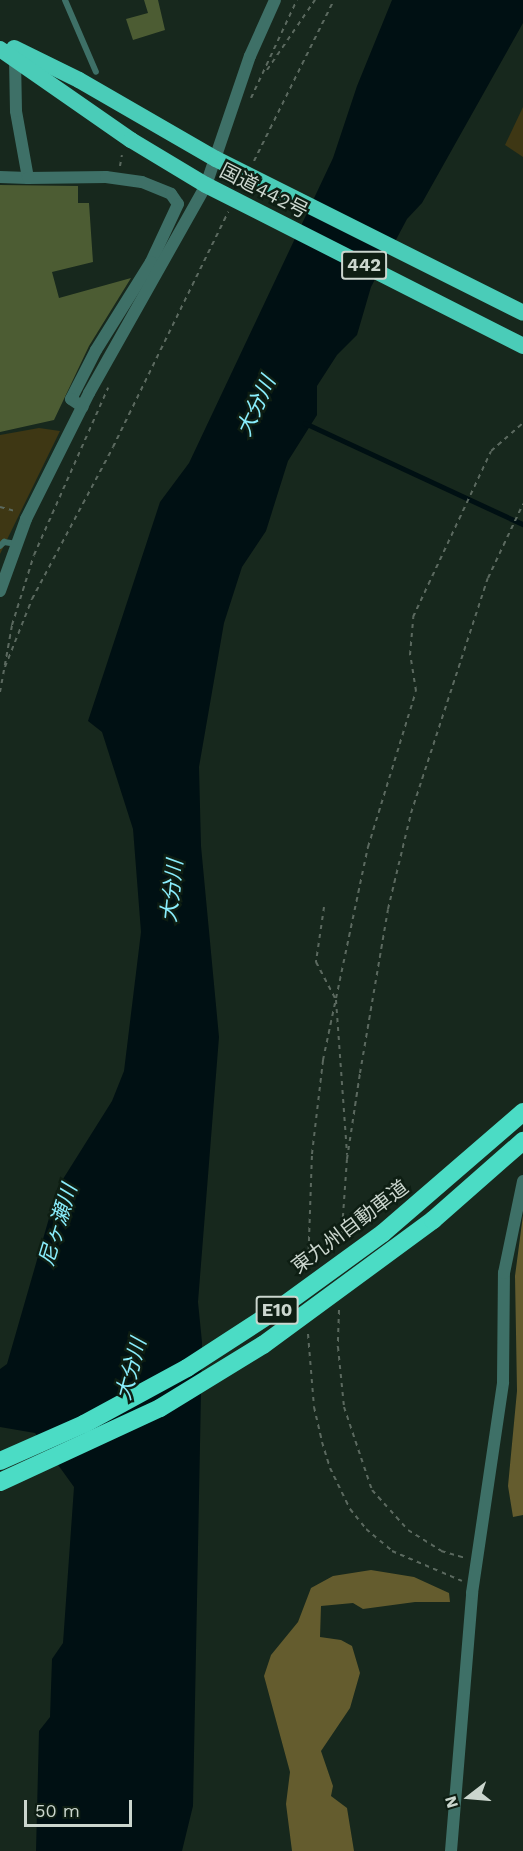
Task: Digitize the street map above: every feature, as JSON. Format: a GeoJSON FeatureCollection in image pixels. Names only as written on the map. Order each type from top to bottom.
{"type":"FeatureCollection","features":[{"type":"Feature","properties":{"kind":"highway","name":"国道442号"},"geometry":{"type":"LineString","coordinates":[[0,41],[79,80],[216,159],[523,314]]}},
{"type":"Feature","properties":{"kind":"highway","name":"国道442号"},"geometry":{"type":"LineString","coordinates":[[0,49],[131,140],[206,184],[523,346]]}},
{"type":"Feature","properties":{"kind":"highway","name":"東九州自動車道"},"geometry":{"type":"LineString","coordinates":[[0,1461],[84,1424],[146,1390],[284,1305],[383,1233],[523,1112]]}},
{"type":"Feature","properties":{"kind":"highway","name":"E10"},"geometry":{"type":"LineString","coordinates":[[0,1482],[160,1408],[263,1345],[433,1220],[523,1141]]}},
{"type":"Feature","properties":{"kind":"street"},"geometry":{"type":"LineString","coordinates":[[0,591],[17,544],[82,406],[206,184],[250,56],[275,0]]}},
{"type":"Feature","properties":{"kind":"street"},"geometry":{"type":"LineString","coordinates":[[15,58],[16,111],[28,178]]}},
{"type":"Feature","properties":{"kind":"street"},"geometry":{"type":"LineString","coordinates":[[0,177],[106,177],[142,182],[171,194],[178,204],[151,262],[96,350],[71,399],[82,406]]}},
{"type":"Feature","properties":{"kind":"street"},"geometry":{"type":"LineString","coordinates":[[452,1851],[473,1584],[503,1382],[506,1252],[523,1181]]}},
{"type":"Feature","properties":{"kind":"lane"},"geometry":{"type":"LineString","coordinates":[[66,0],[96,72]]}},
{"type":"Feature","properties":{"kind":"lane"},"geometry":{"type":"LineString","coordinates":[[0,546],[4,542],[17,544]]}},
{"type":"Feature","properties":{"kind":"path"},"geometry":{"type":"LineString","coordinates":[[246,107],[265,72],[297,0]]}},
{"type":"Feature","properties":{"kind":"path"},"geometry":{"type":"LineString","coordinates":[[265,72],[315,0]]}},
{"type":"Feature","properties":{"kind":"path"},"geometry":{"type":"LineString","coordinates":[[253,163],[334,0]]}},
{"type":"Feature","properties":{"kind":"path"},"geometry":{"type":"LineString","coordinates":[[4,670],[32,600],[113,447],[231,206]]}},
{"type":"Feature","properties":{"kind":"path"},"geometry":{"type":"LineString","coordinates":[[0,692],[12,625],[34,555],[113,379]]}},
{"type":"Feature","properties":{"kind":"path"},"geometry":{"type":"LineString","coordinates":[[308,1277],[317,1098],[368,847],[416,691],[410,655],[413,617],[453,526],[491,451],[523,423]]}},
{"type":"Feature","properties":{"kind":"path"},"geometry":{"type":"LineString","coordinates":[[341,1247],[347,1160],[388,909],[411,813],[488,578],[523,504]]}},
{"type":"Feature","properties":{"kind":"path"},"geometry":{"type":"LineString","coordinates":[[0,507],[20,513]]}},
{"type":"Feature","properties":{"kind":"path"},"geometry":{"type":"LineString","coordinates":[[324,907],[316,962],[336,999],[342,1124],[347,1160]]}},
{"type":"Feature","properties":{"kind":"path"},"geometry":{"type":"LineString","coordinates":[[339,1302],[338,1347],[344,1407],[359,1461],[372,1490],[397,1520],[422,1540],[441,1551],[477,1560]]}},
{"type":"Feature","properties":{"kind":"path"},"geometry":{"type":"LineString","coordinates":[[308,1323],[309,1369],[322,1442],[333,1476],[350,1509],[366,1529],[392,1551],[448,1577],[473,1584]]}},
{"type":"Feature","properties":{"kind":"shaded area"},"geometry":{"type":"Polygon","coordinates":[[[523,107],[523,157],[505,145],[523,107]]]}},
{"type":"Feature","properties":{"kind":"shaded area"},"geometry":{"type":"Polygon","coordinates":[[[39,428],[60,431],[0,554],[0,435],[39,428]]]}},
{"type":"Feature","properties":{"kind":"shaded area"},"geometry":{"type":"Polygon","coordinates":[[[523,1215],[523,1515],[513,1517],[508,1486],[517,1391],[515,1276],[523,1215]]]}},
{"type":"Feature","properties":{"kind":"shaded area"},"geometry":{"type":"Polygon","coordinates":[[[371,1570],[414,1577],[449,1593],[450,1602],[415,1602],[363,1609],[353,1603],[321,1606],[320,1637],[341,1640],[352,1646],[360,1673],[350,1708],[321,1751],[333,1786],[331,1796],[347,1808],[354,1851],[292,1851],[286,1804],[290,1772],[264,1676],[271,1655],[298,1622],[311,1588],[333,1576],[371,1570]]]}},
{"type":"Feature","properties":{"kind":"water"},"geometry":{"type":"Polygon","coordinates":[[[392,0],[523,0],[523,23],[422,203],[407,219],[371,287],[357,335],[337,355],[317,386],[317,415],[288,461],[266,531],[242,567],[224,623],[199,767],[201,846],[219,1037],[198,1302],[202,1342],[193,1806],[182,1851],[36,1851],[39,1731],[50,1717],[52,1659],[63,1643],[74,1487],[35,1433],[0,1427],[0,1369],[7,1364],[58,1187],[112,1101],[124,1071],[141,932],[133,829],[102,732],[88,721],[160,502],[189,463],[333,158],[357,86],[392,0]]]}},
{"type":"Feature","properties":{"kind":"building"},"geometry":{"type":"Polygon","coordinates":[[[144,0],[158,0],[165,30],[133,40],[126,19],[148,13],[144,0]]]}},
{"type":"Feature","properties":{"kind":"building"},"geometry":{"type":"Polygon","coordinates":[[[0,185],[78,186],[78,203],[89,203],[93,262],[52,272],[59,298],[131,278],[89,346],[54,420],[0,432],[0,185]]]}},
{"type":"Feature","properties":{"kind":"waterway"},"geometry":{"type":"LineString","coordinates":[[305,423],[523,524]]}},
{"type":"Feature","properties":{"kind":"water label","name":"大分川"},"geometry":{"type":"Point","coordinates":[256,406]}},
{"type":"Feature","properties":{"kind":"water label","name":"大分川"},"geometry":{"type":"Point","coordinates":[172,891]}},
{"type":"Feature","properties":{"kind":"water label","name":"尼ヶ瀬川"},"geometry":{"type":"Point","coordinates":[58,1225]}},
{"type":"Feature","properties":{"kind":"water label","name":"大分川"},"geometry":{"type":"Point","coordinates":[131,1369]}}]}
